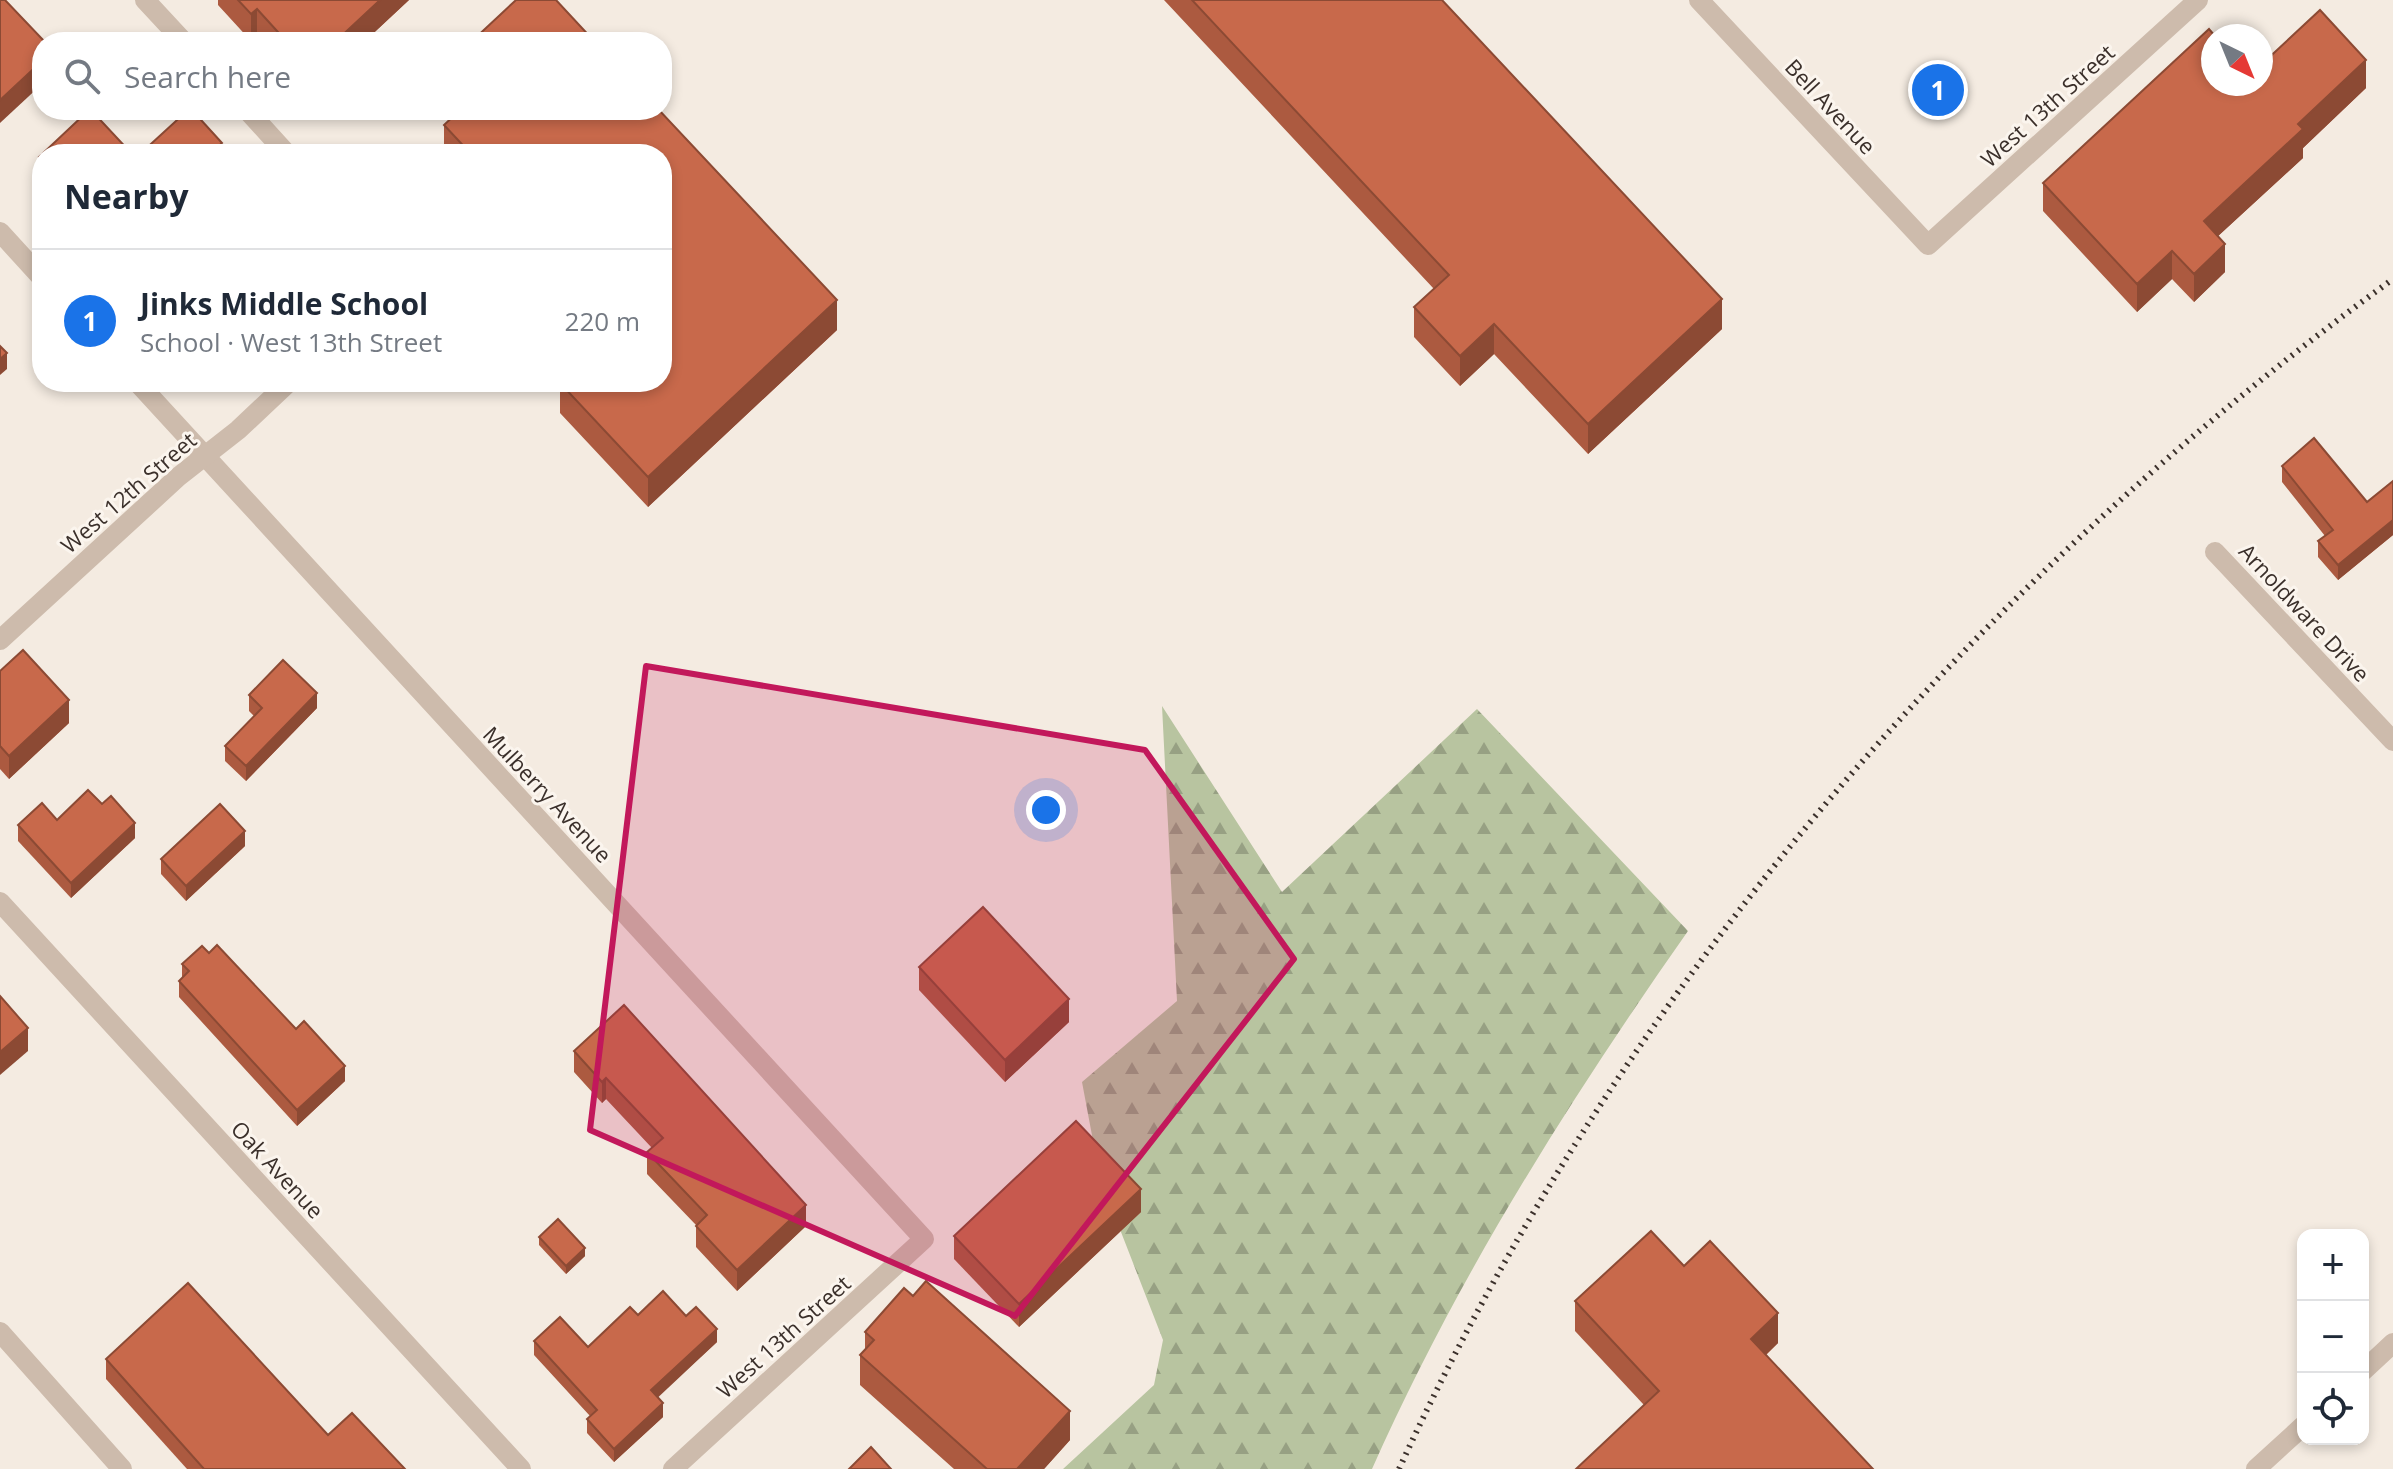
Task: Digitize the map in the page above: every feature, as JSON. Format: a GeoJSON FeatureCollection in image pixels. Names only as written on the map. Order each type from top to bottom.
{"type":"FeatureCollection","features":[{"type":"Feature","properties":{"kind":"street"},"geometry":{"type":"LineString","coordinates":[[145,0],[175,32]]}},
{"type":"Feature","properties":{"kind":"street","name":"Bell Avenue"},"geometry":{"type":"LineString","coordinates":[[1699,0],[1928,245]]}},
{"type":"Feature","properties":{"kind":"street","name":"West 13th Street"},"geometry":{"type":"LineString","coordinates":[[1928,245],[2198,0]]}},
{"type":"Feature","properties":{"kind":"street"},"geometry":{"type":"LineString","coordinates":[[256,120],[278,144]]}},
{"type":"Feature","properties":{"kind":"street"},"geometry":{"type":"LineString","coordinates":[[0,232],[32,267]]}},
{"type":"Feature","properties":{"kind":"street","name":"Mulberry Avenue"},"geometry":{"type":"LineString","coordinates":[[146,392],[924,1239]]}},
{"type":"Feature","properties":{"kind":"street","name":"West 12th Street"},"geometry":{"type":"LineString","coordinates":[[0,640],[178,477],[278,392]]}},
{"type":"Feature","properties":{"kind":"street","name":"Arnoldware Drive"},"geometry":{"type":"LineString","coordinates":[[2215,552],[2393,741]]}},
{"type":"Feature","properties":{"kind":"street","name":"Oak Avenue"},"geometry":{"type":"LineString","coordinates":[[0,902],[521,1469]]}},
{"type":"Feature","properties":{"kind":"street","name":"West 13th Street"},"geometry":{"type":"LineString","coordinates":[[673,1469],[924,1239]]}},
{"type":"Feature","properties":{"kind":"street"},"geometry":{"type":"LineString","coordinates":[[0,1332],[122,1469]]}},
{"type":"Feature","properties":{"kind":"street"},"geometry":{"type":"LineString","coordinates":[[2369,1365],[2393,1343]]}},
{"type":"Feature","properties":{"kind":"street"},"geometry":{"type":"LineString","coordinates":[[2256,1469],[2297,1431]]}},
{"type":"Feature","properties":{"kind":"highlighted area"},"geometry":{"type":"Polygon","coordinates":[[[646,666],[1145,750],[1294,959],[1015,1316],[590,1130],[646,666]]]}},
{"type":"Feature","properties":{"kind":"green space"},"geometry":{"type":"Polygon","coordinates":[[[1162,706],[1282,892],[1477,709],[1688,931],[1600,1060],[1517,1192],[1440,1328],[1372,1469],[1063,1469],[1154,1385],[1163,1340],[1100,1178],[1082,1082],[1177,1001],[1162,706]]]}},
{"type":"Feature","properties":{"kind":"building"},"geometry":{"type":"Polygon","coordinates":[[[0,0],[5,0],[35,32],[32,32],[32,70],[0,100],[0,0]]]}},
{"type":"Feature","properties":{"kind":"building"},"geometry":{"type":"Polygon","coordinates":[[[238,0],[380,0],[346,32],[278,32],[257,9],[251,14],[238,0]]]}},
{"type":"Feature","properties":{"kind":"building"},"geometry":{"type":"Polygon","coordinates":[[[516,0],[556,0],[586,32],[482,32],[516,0]]]}},
{"type":"Feature","properties":{"kind":"building"},"geometry":{"type":"Polygon","coordinates":[[[1192,0],[1442,0],[1722,299],[1588,424],[1494,324],[1460,356],[1414,307],[1449,275],[1192,0]]]}},
{"type":"Feature","properties":{"kind":"building"},"geometry":{"type":"Polygon","coordinates":[[[2320,10],[2366,60],[2298,124],[2303,129],[2204,221],[2225,244],[2194,274],[2172,251],[2137,284],[2043,183],[2201,36],[2201,96],[2273,96],[2273,54],[2320,10]]]}},
{"type":"Feature","properties":{"kind":"building"},"geometry":{"type":"Polygon","coordinates":[[[78,120],[100,120],[123,144],[53,144],[78,120]]]}},
{"type":"Feature","properties":{"kind":"building"},"geometry":{"type":"Polygon","coordinates":[[[177,120],[201,120],[222,143],[221,144],[151,144],[177,120]]]}},
{"type":"Feature","properties":{"kind":"building"},"geometry":{"type":"Polygon","coordinates":[[[449,120],[668,120],[837,300],[648,477],[568,392],[672,392],[672,144],[462,144],[444,125],[449,120]]]}},
{"type":"Feature","properties":{"kind":"building"},"geometry":{"type":"Polygon","coordinates":[[[0,346],[7,353],[0,359],[0,346]]]}},
{"type":"Feature","properties":{"kind":"building"},"geometry":{"type":"Polygon","coordinates":[[[2314,438],[2367,502],[2393,481],[2393,520],[2338,565],[2318,541],[2333,530],[2282,466],[2314,438]]]}},
{"type":"Feature","properties":{"kind":"building"},"geometry":{"type":"Polygon","coordinates":[[[23,650],[69,700],[9,756],[0,746],[0,671],[23,650]]]}},
{"type":"Feature","properties":{"kind":"building"},"geometry":{"type":"Polygon","coordinates":[[[283,660],[317,693],[246,766],[225,746],[262,708],[249,695],[283,660]]]}},
{"type":"Feature","properties":{"kind":"building"},"geometry":{"type":"Polygon","coordinates":[[[88,790],[102,804],[111,796],[135,823],[71,883],[18,825],[42,803],[57,820],[88,790]]]}},
{"type":"Feature","properties":{"kind":"building"},"geometry":{"type":"Polygon","coordinates":[[[220,804],[245,831],[186,886],[161,859],[220,804]]]}},
{"type":"Feature","properties":{"kind":"building"},"geometry":{"type":"Polygon","coordinates":[[[983,907],[1069,999],[1005,1060],[919,967],[983,907]]]}},
{"type":"Feature","properties":{"kind":"building"},"geometry":{"type":"Polygon","coordinates":[[[217,945],[296,1029],[304,1021],[345,1066],[297,1110],[179,981],[189,971],[182,964],[202,946],[209,953],[217,945]]]}},
{"type":"Feature","properties":{"kind":"building"},"geometry":{"type":"Polygon","coordinates":[[[0,996],[28,1028],[0,1052],[0,996]]]}},
{"type":"Feature","properties":{"kind":"building"},"geometry":{"type":"Polygon","coordinates":[[[624,1005],[806,1205],[737,1270],[696,1226],[707,1215],[647,1152],[663,1138],[606,1078],[602,1082],[574,1051],[624,1005]]]}},
{"type":"Feature","properties":{"kind":"building"},"geometry":{"type":"Polygon","coordinates":[[[1076,1121],[1141,1189],[1019,1304],[954,1236],[1076,1121]]]}},
{"type":"Feature","properties":{"kind":"building"},"geometry":{"type":"Polygon","coordinates":[[[558,1219],[585,1248],[566,1266],[539,1237],[558,1219]]]}},
{"type":"Feature","properties":{"kind":"building"},"geometry":{"type":"Polygon","coordinates":[[[1651,1231],[1684,1266],[1710,1241],[1778,1313],[1751,1339],[1873,1469],[1576,1469],[1659,1391],[1575,1301],[1651,1231]]]}},
{"type":"Feature","properties":{"kind":"building"},"geometry":{"type":"Polygon","coordinates":[[[926,1281],[1070,1411],[1017,1469],[987,1469],[860,1355],[874,1340],[865,1332],[904,1288],[913,1296],[926,1281]]]}},
{"type":"Feature","properties":{"kind":"building"},"geometry":{"type":"Polygon","coordinates":[[[188,1283],[328,1435],[352,1413],[405,1469],[204,1469],[106,1359],[188,1283]]]}},
{"type":"Feature","properties":{"kind":"building"},"geometry":{"type":"Polygon","coordinates":[[[663,1291],[686,1316],[696,1307],[717,1329],[651,1390],[663,1403],[614,1449],[587,1419],[597,1410],[534,1341],[560,1317],[588,1347],[630,1307],[638,1315],[663,1291]]]}},
{"type":"Feature","properties":{"kind":"building"},"geometry":{"type":"Polygon","coordinates":[[[871,1447],[891,1469],[849,1469],[871,1447]]]}},
{"type":"Feature","properties":{"kind":"railway"},"geometry":{"type":"LineString","coordinates":[[1399,1469],[1487,1294],[1587,1126],[1698,965],[1820,811],[1951,665],[2091,527],[2239,398],[2393,279]]}},
{"type":"Feature","properties":{"kind":"place","name":"Jinks Middle School"},"geometry":{"type":"Point","coordinates":[1938,90]}}]}
